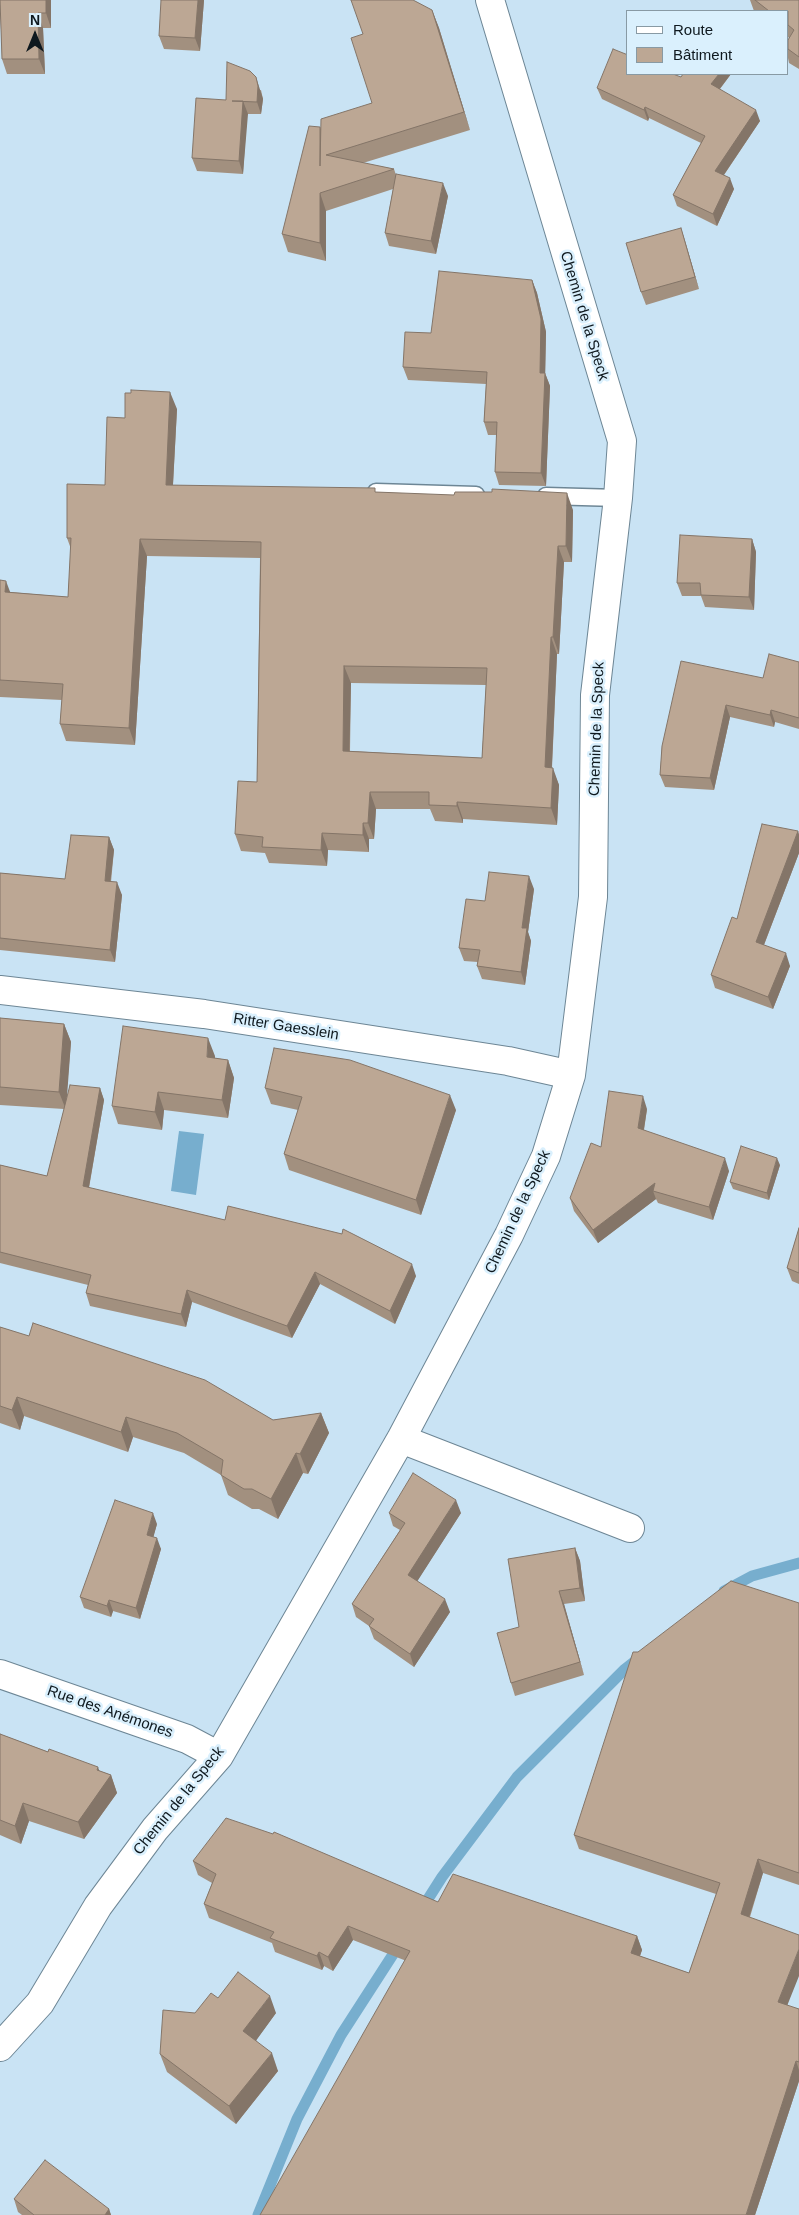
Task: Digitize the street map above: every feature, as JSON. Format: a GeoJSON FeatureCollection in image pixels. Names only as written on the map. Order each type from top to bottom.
{"type":"FeatureCollection","features":[{"type":"Feature","properties":{"kind":"street","name":"Chemin de la Speck"},"geometry":{"type":"LineString","coordinates":[[0,2047],[40,2003],[98,1906],[155,1829],[218,1756],[401,1439],[510,1235],[546,1156],[571,1075],[593,897],[595,695],[618,498],[622,441],[490,0]]}},
{"type":"Feature","properties":{"kind":"street","name":"Ritter Gaesslein"},"geometry":{"type":"LineString","coordinates":[[0,990],[204,1014],[508,1062],[571,1075]]}},
{"type":"Feature","properties":{"kind":"street"},"geometry":{"type":"LineString","coordinates":[[401,1439],[630,1528]]}},
{"type":"Feature","properties":{"kind":"street","name":"Rue des Anémones"},"geometry":{"type":"LineString","coordinates":[[0,1674],[187,1739],[218,1756]]}},
{"type":"Feature","properties":{"kind":"lane"},"geometry":{"type":"LineString","coordinates":[[364,492],[491,495]]}},
{"type":"Feature","properties":{"kind":"lane"},"geometry":{"type":"LineString","coordinates":[[530,496],[618,498]]}},
{"type":"Feature","properties":{"kind":"water"},"geometry":{"type":"Polygon","coordinates":[[[179,1131],[204,1134],[196,1195],[171,1191],[179,1131]]]}},
{"type":"Feature","properties":{"kind":"building"},"geometry":{"type":"Polygon","coordinates":[[[0,0],[46,0],[46,13],[38,13],[39,59],[2,59],[0,0]]]}},
{"type":"Feature","properties":{"kind":"building"},"geometry":{"type":"Polygon","coordinates":[[[161,0],[198,0],[195,38],[159,36],[161,0]]]}},
{"type":"Feature","properties":{"kind":"building"},"geometry":{"type":"Polygon","coordinates":[[[351,0],[413,0],[432,10],[464,112],[326,155],[394,169],[320,193],[320,243],[282,234],[309,126],[320,127],[320,166],[321,119],[372,103],[351,38],[363,34],[351,0]]]}},
{"type":"Feature","properties":{"kind":"building"},"geometry":{"type":"Polygon","coordinates":[[[755,0],[799,0],[799,57],[789,50],[789,38],[794,30],[789,26],[789,10],[768,10],[755,0]]]}},
{"type":"Feature","properties":{"kind":"building"},"geometry":{"type":"Polygon","coordinates":[[[613,49],[626,54],[626,75],[676,75],[681,77],[682,75],[718,75],[711,84],[756,110],[715,171],[730,178],[713,214],[673,195],[705,136],[645,107],[644,110],[597,88],[613,49]]]}},
{"type":"Feature","properties":{"kind":"building"},"geometry":{"type":"Polygon","coordinates":[[[227,62],[250,71],[256,77],[258,86],[257,102],[243,101],[239,161],[192,158],[196,98],[226,100],[227,62]]]}},
{"type":"Feature","properties":{"kind":"building"},"geometry":{"type":"Polygon","coordinates":[[[396,174],[443,183],[431,241],[385,233],[396,174]]]}},
{"type":"Feature","properties":{"kind":"building"},"geometry":{"type":"Polygon","coordinates":[[[681,228],[695,277],[641,292],[626,243],[681,228]]]}},
{"type":"Feature","properties":{"kind":"building"},"geometry":{"type":"Polygon","coordinates":[[[439,271],[532,280],[541,319],[540,373],[545,373],[541,473],[495,472],[497,422],[484,422],[487,372],[403,367],[405,332],[431,333],[439,271]]]}},
{"type":"Feature","properties":{"kind":"building"},"geometry":{"type":"Polygon","coordinates":[[[131,390],[170,392],[166,485],[375,488],[375,492],[454,495],[455,492],[492,492],[492,489],[567,493],[566,546],[558,546],[553,637],[551,637],[545,767],[553,768],[551,808],[457,802],[457,806],[429,805],[429,792],[370,792],[368,823],[363,823],[363,835],[322,833],[321,850],[262,847],[263,837],[235,834],[238,781],[257,782],[261,542],[140,539],[129,728],[60,724],[63,684],[0,680],[0,580],[6,581],[5,592],[68,597],[71,538],[67,538],[67,484],[105,485],[107,417],[125,418],[125,393],[131,393],[131,390]],[[344,666],[343,751],[482,758],[487,668],[344,666]]]}},
{"type":"Feature","properties":{"kind":"building"},"geometry":{"type":"Polygon","coordinates":[[[680,535],[752,539],[749,597],[701,595],[700,583],[677,583],[680,535]]]}},
{"type":"Feature","properties":{"kind":"building"},"geometry":{"type":"Polygon","coordinates":[[[769,654],[799,662],[799,718],[771,710],[770,715],[726,705],[710,778],[660,775],[662,746],[681,661],[763,678],[769,654]]]}},
{"type":"Feature","properties":{"kind":"building"},"geometry":{"type":"Polygon","coordinates":[[[762,824],[798,831],[756,942],[786,953],[768,997],[711,975],[732,917],[737,919],[762,824]]]}},
{"type":"Feature","properties":{"kind":"building"},"geometry":{"type":"Polygon","coordinates":[[[71,835],[109,837],[105,881],[117,882],[110,950],[0,938],[0,873],[65,879],[71,835]]]}},
{"type":"Feature","properties":{"kind":"building"},"geometry":{"type":"Polygon","coordinates":[[[489,872],[529,876],[522,928],[527,928],[521,972],[477,966],[480,950],[459,948],[466,899],[485,901],[489,872]]]}},
{"type":"Feature","properties":{"kind":"building"},"geometry":{"type":"Polygon","coordinates":[[[0,1018],[64,1024],[59,1092],[0,1087],[0,1018]]]}},
{"type":"Feature","properties":{"kind":"building"},"geometry":{"type":"Polygon","coordinates":[[[123,1026],[208,1038],[207,1057],[228,1060],[222,1100],[158,1092],[155,1112],[112,1106],[123,1026]]]}},
{"type":"Feature","properties":{"kind":"building"},"geometry":{"type":"Polygon","coordinates":[[[274,1048],[350,1060],[450,1095],[416,1200],[284,1154],[302,1097],[265,1088],[274,1048]]]}},
{"type":"Feature","properties":{"kind":"building"},"geometry":{"type":"Polygon","coordinates":[[[70,1085],[100,1088],[83,1186],[225,1220],[228,1206],[342,1234],[343,1229],[412,1264],[390,1311],[315,1272],[287,1326],[187,1290],[181,1314],[86,1293],[91,1275],[0,1252],[0,1165],[47,1176],[70,1085]]]}},
{"type":"Feature","properties":{"kind":"building"},"geometry":{"type":"Polygon","coordinates":[[[609,1091],[643,1096],[638,1128],[725,1158],[709,1207],[653,1191],[655,1183],[593,1230],[570,1198],[591,1143],[601,1147],[609,1091]]]}},
{"type":"Feature","properties":{"kind":"building"},"geometry":{"type":"Polygon","coordinates":[[[741,1146],[777,1158],[767,1193],[730,1182],[741,1146]]]}},
{"type":"Feature","properties":{"kind":"building"},"geometry":{"type":"Polygon","coordinates":[[[799,1228],[799,1273],[787,1268],[799,1228]]]}},
{"type":"Feature","properties":{"kind":"building"},"geometry":{"type":"Polygon","coordinates":[[[33,1323],[205,1380],[273,1420],[321,1413],[300,1454],[296,1453],[271,1499],[252,1489],[244,1489],[221,1475],[223,1460],[177,1433],[126,1417],[121,1432],[17,1397],[12,1410],[0,1406],[0,1327],[29,1336],[33,1323]]]}},
{"type":"Feature","properties":{"kind":"building"},"geometry":{"type":"Polygon","coordinates":[[[413,1473],[456,1500],[408,1575],[445,1599],[410,1654],[369,1626],[374,1619],[352,1604],[405,1523],[389,1513],[413,1473]]]}},
{"type":"Feature","properties":{"kind":"building"},"geometry":{"type":"Polygon","coordinates":[[[115,1500],[153,1513],[147,1535],[157,1538],[136,1608],[109,1600],[107,1606],[80,1597],[115,1500]]]}},
{"type":"Feature","properties":{"kind":"building"},"geometry":{"type":"Polygon","coordinates":[[[575,1548],[580,1588],[559,1591],[580,1662],[511,1683],[497,1633],[519,1627],[508,1559],[575,1548]]]}},
{"type":"Feature","properties":{"kind":"building"},"geometry":{"type":"Polygon","coordinates":[[[731,1581],[799,1603],[799,1873],[758,1859],[741,1914],[799,1935],[799,1949],[778,2002],[799,2009],[799,2062],[796,2061],[746,2215],[260,2215],[410,1951],[348,1926],[328,1957],[319,1952],[317,1956],[270,1938],[274,1932],[204,1904],[216,1874],[193,1861],[226,1818],[273,1834],[274,1832],[438,1902],[453,1874],[637,1936],[631,1953],[689,1973],[720,1883],[574,1835],[633,1652],[638,1652],[731,1581]]]}},
{"type":"Feature","properties":{"kind":"building"},"geometry":{"type":"Polygon","coordinates":[[[0,1734],[48,1752],[49,1749],[98,1767],[97,1770],[111,1775],[78,1822],[23,1803],[15,1826],[0,1820],[0,1734]]]}},
{"type":"Feature","properties":{"kind":"building"},"geometry":{"type":"Polygon","coordinates":[[[238,1972],[270,1996],[243,2031],[272,2053],[229,2106],[160,2054],[163,2010],[195,2013],[211,1993],[218,1998],[238,1972]]]}},
{"type":"Feature","properties":{"kind":"building"},"geometry":{"type":"Polygon","coordinates":[[[45,2160],[109,2209],[105,2215],[34,2215],[14,2199],[45,2160]]]}},
{"type":"Feature","properties":{"kind":"waterway"},"geometry":{"type":"LineString","coordinates":[[724,1591],[752,1576],[799,1563]]}},
{"type":"Feature","properties":{"kind":"waterway"},"geometry":{"type":"LineString","coordinates":[[421,1910],[442,1877],[517,1777],[625,1669],[639,1658]]}},
{"type":"Feature","properties":{"kind":"waterway"},"geometry":{"type":"LineString","coordinates":[[258,2215],[297,2119],[341,2035],[401,1942]]}}]}
